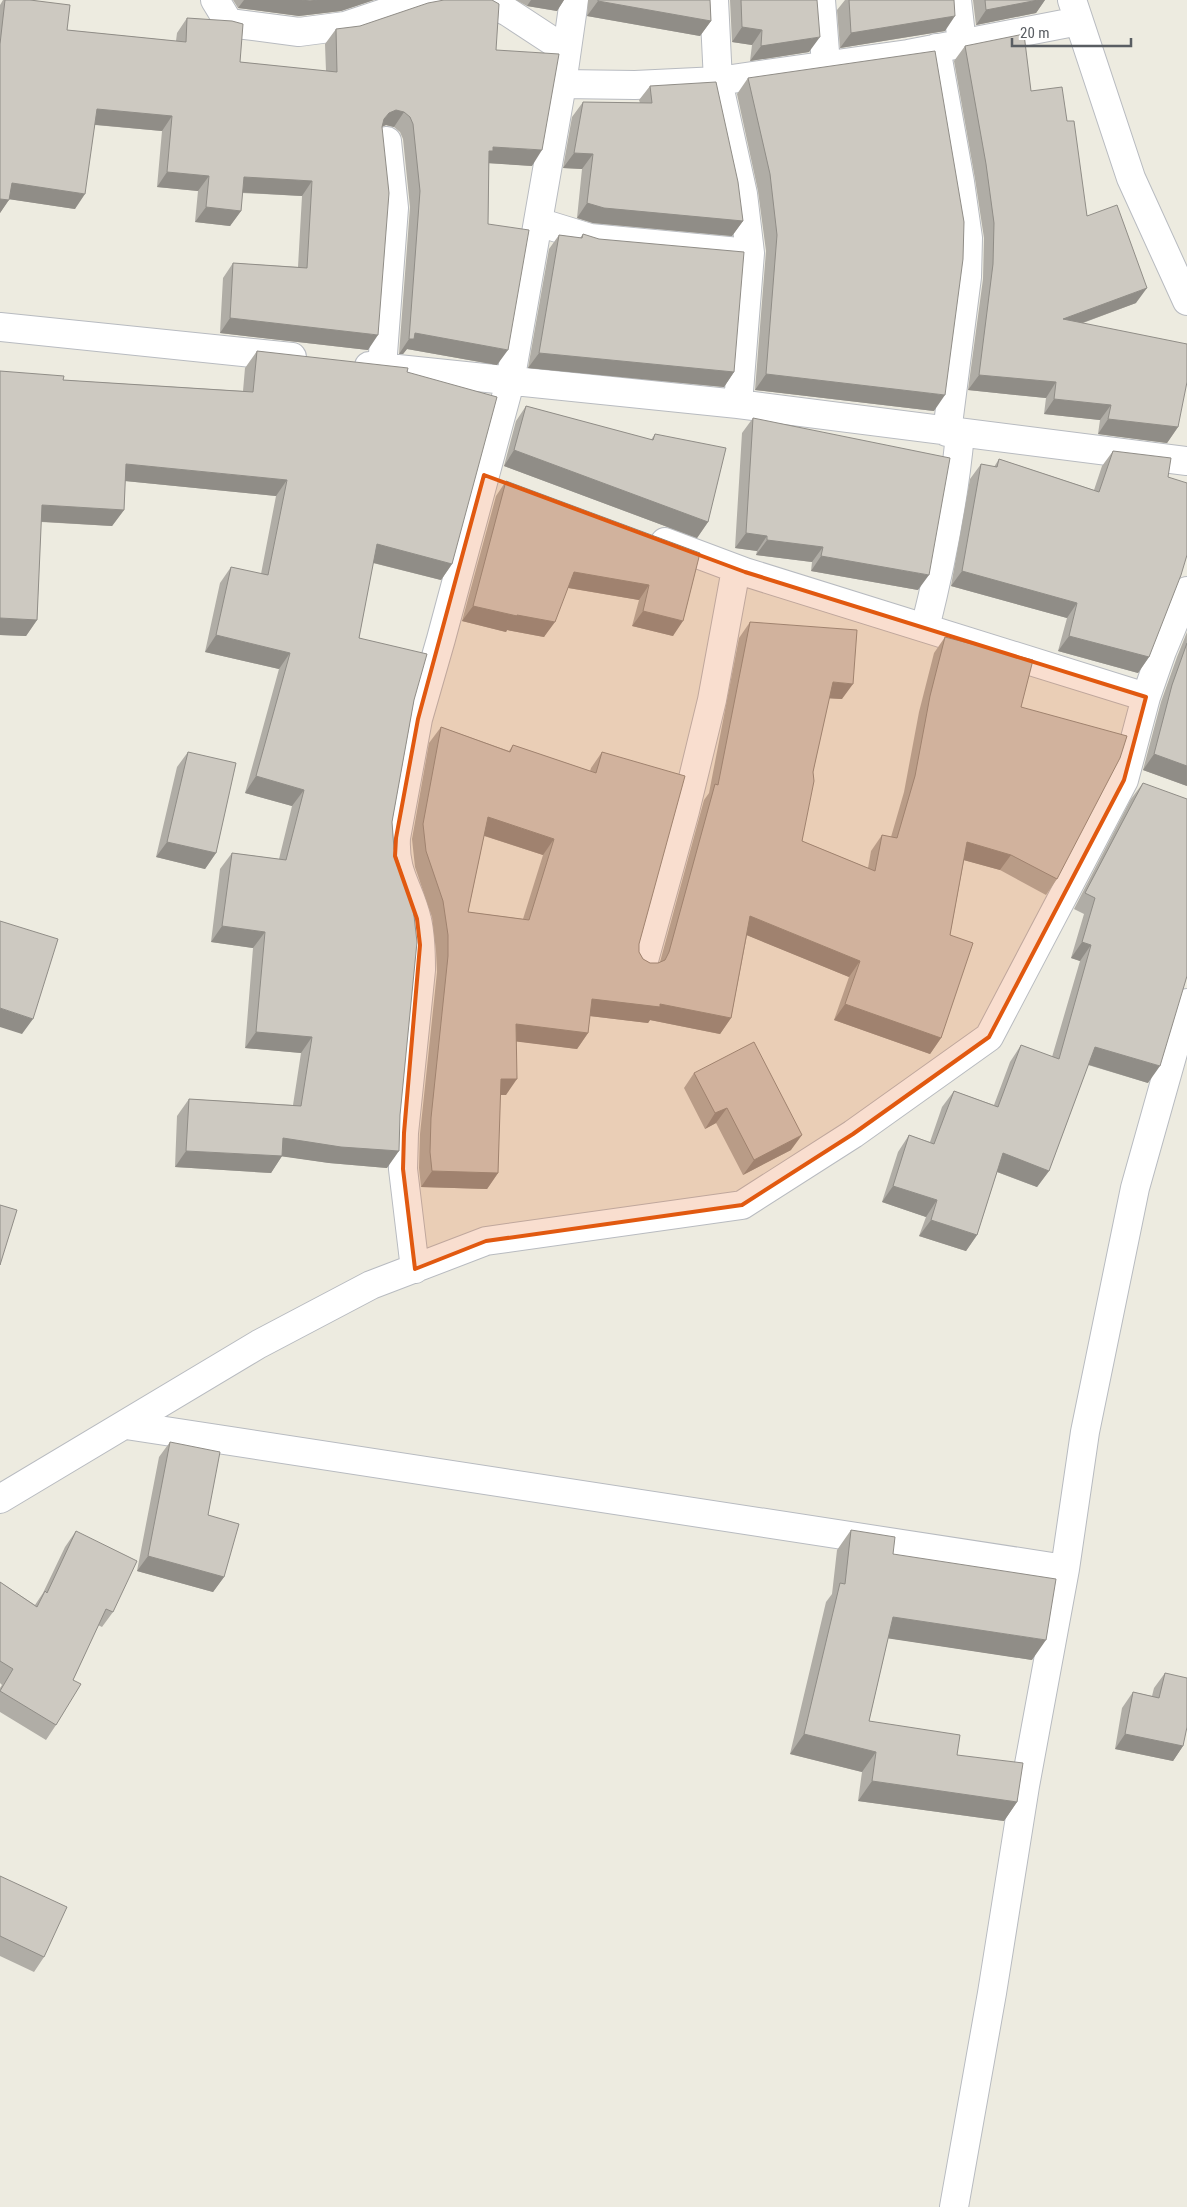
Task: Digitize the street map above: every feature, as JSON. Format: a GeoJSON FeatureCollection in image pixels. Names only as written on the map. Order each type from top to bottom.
{"type":"FeatureCollection","features":[{"type":"Feature","properties":{"kind":"street"},"geometry":{"type":"LineString","coordinates":[[215,0],[229,23],[299,32],[345,26],[414,3],[430,0]]}},
{"type":"Feature","properties":{"kind":"street"},"geometry":{"type":"LineString","coordinates":[[484,0],[508,12],[566,50]]}},
{"type":"Feature","properties":{"kind":"street"},"geometry":{"type":"LineString","coordinates":[[415,1269],[403,1169],[404,1132],[421,970],[420,945],[417,919],[397,863],[396,838],[418,719],[510,382],[562,84],[574,0]]}},
{"type":"Feature","properties":{"kind":"street"},"geometry":{"type":"LineString","coordinates":[[714,0],[718,81],[743,194],[750,253],[738,404]]}},
{"type":"Feature","properties":{"kind":"street"},"geometry":{"type":"LineString","coordinates":[[821,0],[826,65]]}},
{"type":"Feature","properties":{"kind":"street"},"geometry":{"type":"LineString","coordinates":[[925,628],[941,564],[955,491],[954,433],[968,277],[968,238],[960,182],[949,46],[957,0]]}},
{"type":"Feature","properties":{"kind":"street"},"geometry":{"type":"LineString","coordinates":[[562,84],[718,81],[949,46],[1076,11],[1131,178],[1187,301]]}},
{"type":"Feature","properties":{"kind":"street"},"geometry":{"type":"LineString","coordinates":[[382,367],[394,208],[387,141]]}},
{"type":"Feature","properties":{"kind":"street"},"geometry":{"type":"LineString","coordinates":[[538,222],[590,238],[750,253]]}},
{"type":"Feature","properties":{"kind":"street"},"geometry":{"type":"LineString","coordinates":[[0,327],[313,359]]}},
{"type":"Feature","properties":{"kind":"street"},"geometry":{"type":"LineString","coordinates":[[342,363],[510,382],[738,404],[954,433],[1187,461]]}},
{"type":"Feature","properties":{"kind":"street"},"geometry":{"type":"LineString","coordinates":[[484,475],[512,485]]}},
{"type":"Feature","properties":{"kind":"street"},"geometry":{"type":"LineString","coordinates":[[643,534],[736,569],[1146,697]]}},
{"type":"Feature","properties":{"kind":"street"},"geometry":{"type":"LineString","coordinates":[[643,964],[685,811],[710,710],[736,569]]}},
{"type":"Feature","properties":{"kind":"street"},"geometry":{"type":"LineString","coordinates":[[0,1499],[259,1344],[371,1285],[486,1241],[742,1205],[853,1134],[989,1037],[1124,780],[1146,697],[1162,651],[1187,591]]}},
{"type":"Feature","properties":{"kind":"street"},"geometry":{"type":"LineString","coordinates":[[1124,780],[1151,790]]}},
{"type":"Feature","properties":{"kind":"street"},"geometry":{"type":"LineString","coordinates":[[954,2207],[992,1993],[1025,1786],[1065,1570],[1085,1432],[1133,1197],[1187,1003]]}},
{"type":"Feature","properties":{"kind":"street"},"geometry":{"type":"LineString","coordinates":[[126,1424],[1065,1570]]}},
{"type":"Feature","properties":{"kind":"highlighted area"},"geometry":{"type":"Polygon","coordinates":[[[484,475],[745,572],[1146,697],[1124,780],[989,1037],[853,1134],[742,1205],[486,1241],[415,1269],[403,1169],[404,1133],[420,945],[417,919],[395,856],[396,838],[418,719],[484,475]]]}},
{"type":"Feature","properties":{"kind":"building"},"geometry":{"type":"Polygon","coordinates":[[[5,0],[30,0],[70,5],[67,30],[186,42],[187,18],[232,21],[243,24],[240,62],[337,72],[336,29],[360,26],[428,3],[444,0],[492,0],[499,4],[496,50],[559,54],[542,150],[493,147],[493,151],[489,151],[488,224],[529,230],[508,350],[415,333],[414,339],[409,339],[420,191],[413,124],[410,117],[404,112],[396,110],[389,113],[384,119],[382,127],[389,193],[378,335],[230,318],[233,263],[307,268],[312,181],[244,177],[241,211],[206,207],[209,176],[167,172],[172,116],[97,109],[85,194],[12,183],[9,200],[0,199],[0,44],[5,0]]]}},
{"type":"Feature","properties":{"kind":"building"},"geometry":{"type":"Polygon","coordinates":[[[710,0],[711,21],[598,1],[710,0]]]}},
{"type":"Feature","properties":{"kind":"building"},"geometry":{"type":"Polygon","coordinates":[[[741,0],[817,0],[820,37],[761,46],[762,30],[742,27],[741,0]]]}},
{"type":"Feature","properties":{"kind":"building"},"geometry":{"type":"Polygon","coordinates":[[[849,0],[954,0],[955,16],[851,33],[849,0]]]}},
{"type":"Feature","properties":{"kind":"building"},"geometry":{"type":"Polygon","coordinates":[[[985,0],[1038,0],[986,10],[985,0]]]}},
{"type":"Feature","properties":{"kind":"building"},"geometry":{"type":"Polygon","coordinates":[[[1024,34],[1031,91],[1062,87],[1067,121],[1074,121],[1087,216],[1117,205],[1147,288],[1063,319],[1187,344],[1187,382],[1178,427],[1108,419],[1111,405],[1054,399],[1056,382],[979,375],[993,264],[994,223],[986,164],[965,46],[1024,34]]]}},
{"type":"Feature","properties":{"kind":"building"},"geometry":{"type":"Polygon","coordinates":[[[935,51],[964,222],[963,259],[945,395],[766,374],[777,235],[770,174],[748,78],[935,51]]]}},
{"type":"Feature","properties":{"kind":"building"},"geometry":{"type":"Polygon","coordinates":[[[716,82],[738,182],[743,221],[604,208],[587,203],[593,154],[574,153],[583,102],[652,103],[650,86],[716,82]]]}},
{"type":"Feature","properties":{"kind":"building"},"geometry":{"type":"Polygon","coordinates":[[[583,234],[599,239],[744,252],[734,372],[539,353],[559,235],[582,238],[583,234]]]}},
{"type":"Feature","properties":{"kind":"building"},"geometry":{"type":"Polygon","coordinates":[[[257,351],[408,368],[407,372],[497,397],[452,564],[377,544],[359,638],[427,654],[414,700],[392,822],[394,849],[413,907],[417,942],[400,1115],[399,1151],[341,1147],[283,1138],[282,1156],[186,1151],[189,1099],[301,1106],[312,1037],[256,1032],[265,932],[222,926],[232,853],[286,860],[304,790],[256,776],[290,653],[216,635],[231,567],[268,575],[287,480],[126,464],[124,510],[42,505],[37,620],[0,618],[0,371],[64,376],[63,380],[253,392],[257,351]]]}},
{"type":"Feature","properties":{"kind":"building"},"geometry":{"type":"Polygon","coordinates":[[[526,406],[653,440],[655,434],[726,448],[708,522],[514,450],[526,406]]]}},
{"type":"Feature","properties":{"kind":"building"},"geometry":{"type":"Polygon","coordinates":[[[753,418],[950,458],[929,575],[821,556],[823,547],[767,540],[767,536],[746,533],[753,418]]]}},
{"type":"Feature","properties":{"kind":"building"},"geometry":{"type":"Polygon","coordinates":[[[1113,451],[1171,458],[1168,477],[1187,483],[1187,555],[1149,657],[1069,636],[1077,603],[962,571],[981,464],[997,467],[999,459],[1099,492],[1113,451]]]}},
{"type":"Feature","properties":{"kind":"building"},"geometry":{"type":"Polygon","coordinates":[[[506,481],[700,553],[683,621],[643,611],[649,585],[574,572],[555,622],[473,606],[506,481]]]}},
{"type":"Feature","properties":{"kind":"building"},"geometry":{"type":"Polygon","coordinates":[[[750,622],[857,630],[853,684],[833,682],[813,772],[814,781],[802,841],[875,871],[882,835],[897,838],[915,776],[930,696],[945,637],[1033,660],[1021,707],[1127,736],[1120,758],[1057,879],[1011,855],[967,842],[950,935],[973,943],[941,1038],[845,1004],[860,961],[750,916],[731,1018],[660,1004],[660,1007],[592,999],[588,1033],[516,1024],[517,1079],[501,1079],[498,1173],[432,1171],[430,1152],[431,1118],[448,956],[448,935],[443,901],[426,851],[423,824],[441,727],[510,752],[513,745],[596,773],[602,752],[685,776],[639,944],[639,952],[643,959],[650,963],[658,963],[665,960],[669,952],[715,784],[718,785],[750,622]],[[488,817],[468,912],[529,920],[554,839],[488,817]]]}},
{"type":"Feature","properties":{"kind":"building"},"geometry":{"type":"Polygon","coordinates":[[[1187,643],[1187,766],[1154,754],[1172,685],[1187,643]]]}},
{"type":"Feature","properties":{"kind":"building"},"geometry":{"type":"Polygon","coordinates":[[[188,752],[236,763],[216,853],[167,842],[188,752]]]}},
{"type":"Feature","properties":{"kind":"building"},"geometry":{"type":"Polygon","coordinates":[[[1143,783],[1187,799],[1187,976],[1160,1066],[1095,1047],[1049,1171],[1003,1153],[977,1235],[931,1220],[937,1200],[893,1186],[909,1135],[934,1144],[954,1091],[998,1107],[1021,1045],[1059,1059],[1091,945],[1082,942],[1095,898],[1085,893],[1143,783]]]}},
{"type":"Feature","properties":{"kind":"building"},"geometry":{"type":"Polygon","coordinates":[[[0,921],[58,939],[33,1019],[0,1008],[0,921]]]}},
{"type":"Feature","properties":{"kind":"building"},"geometry":{"type":"Polygon","coordinates":[[[754,1042],[802,1135],[754,1160],[727,1108],[715,1113],[694,1073],[754,1042]]]}},
{"type":"Feature","properties":{"kind":"building"},"geometry":{"type":"Polygon","coordinates":[[[0,1205],[17,1210],[0,1265],[0,1205]]]}},
{"type":"Feature","properties":{"kind":"building"},"geometry":{"type":"Polygon","coordinates":[[[170,1442],[220,1452],[208,1515],[239,1524],[224,1577],[148,1556],[170,1442]]]}},
{"type":"Feature","properties":{"kind":"building"},"geometry":{"type":"Polygon","coordinates":[[[851,1530],[895,1537],[893,1554],[1056,1579],[1046,1640],[893,1617],[869,1721],[960,1735],[957,1755],[1023,1763],[1017,1802],[872,1781],[876,1752],[804,1734],[840,1583],[845,1584],[851,1530]]]}},
{"type":"Feature","properties":{"kind":"building"},"geometry":{"type":"Polygon","coordinates":[[[76,1531],[137,1561],[113,1612],[106,1609],[73,1680],[81,1684],[56,1725],[0,1691],[13,1669],[0,1661],[0,1582],[37,1607],[45,1591],[47,1593],[76,1531]]]}},
{"type":"Feature","properties":{"kind":"building"},"geometry":{"type":"Polygon","coordinates":[[[1165,1673],[1187,1678],[1187,1727],[1183,1746],[1125,1734],[1133,1692],[1159,1698],[1165,1673]]]}},
{"type":"Feature","properties":{"kind":"building"},"geometry":{"type":"Polygon","coordinates":[[[0,1876],[67,1907],[44,1957],[0,1936],[0,1876]]]}}]}
